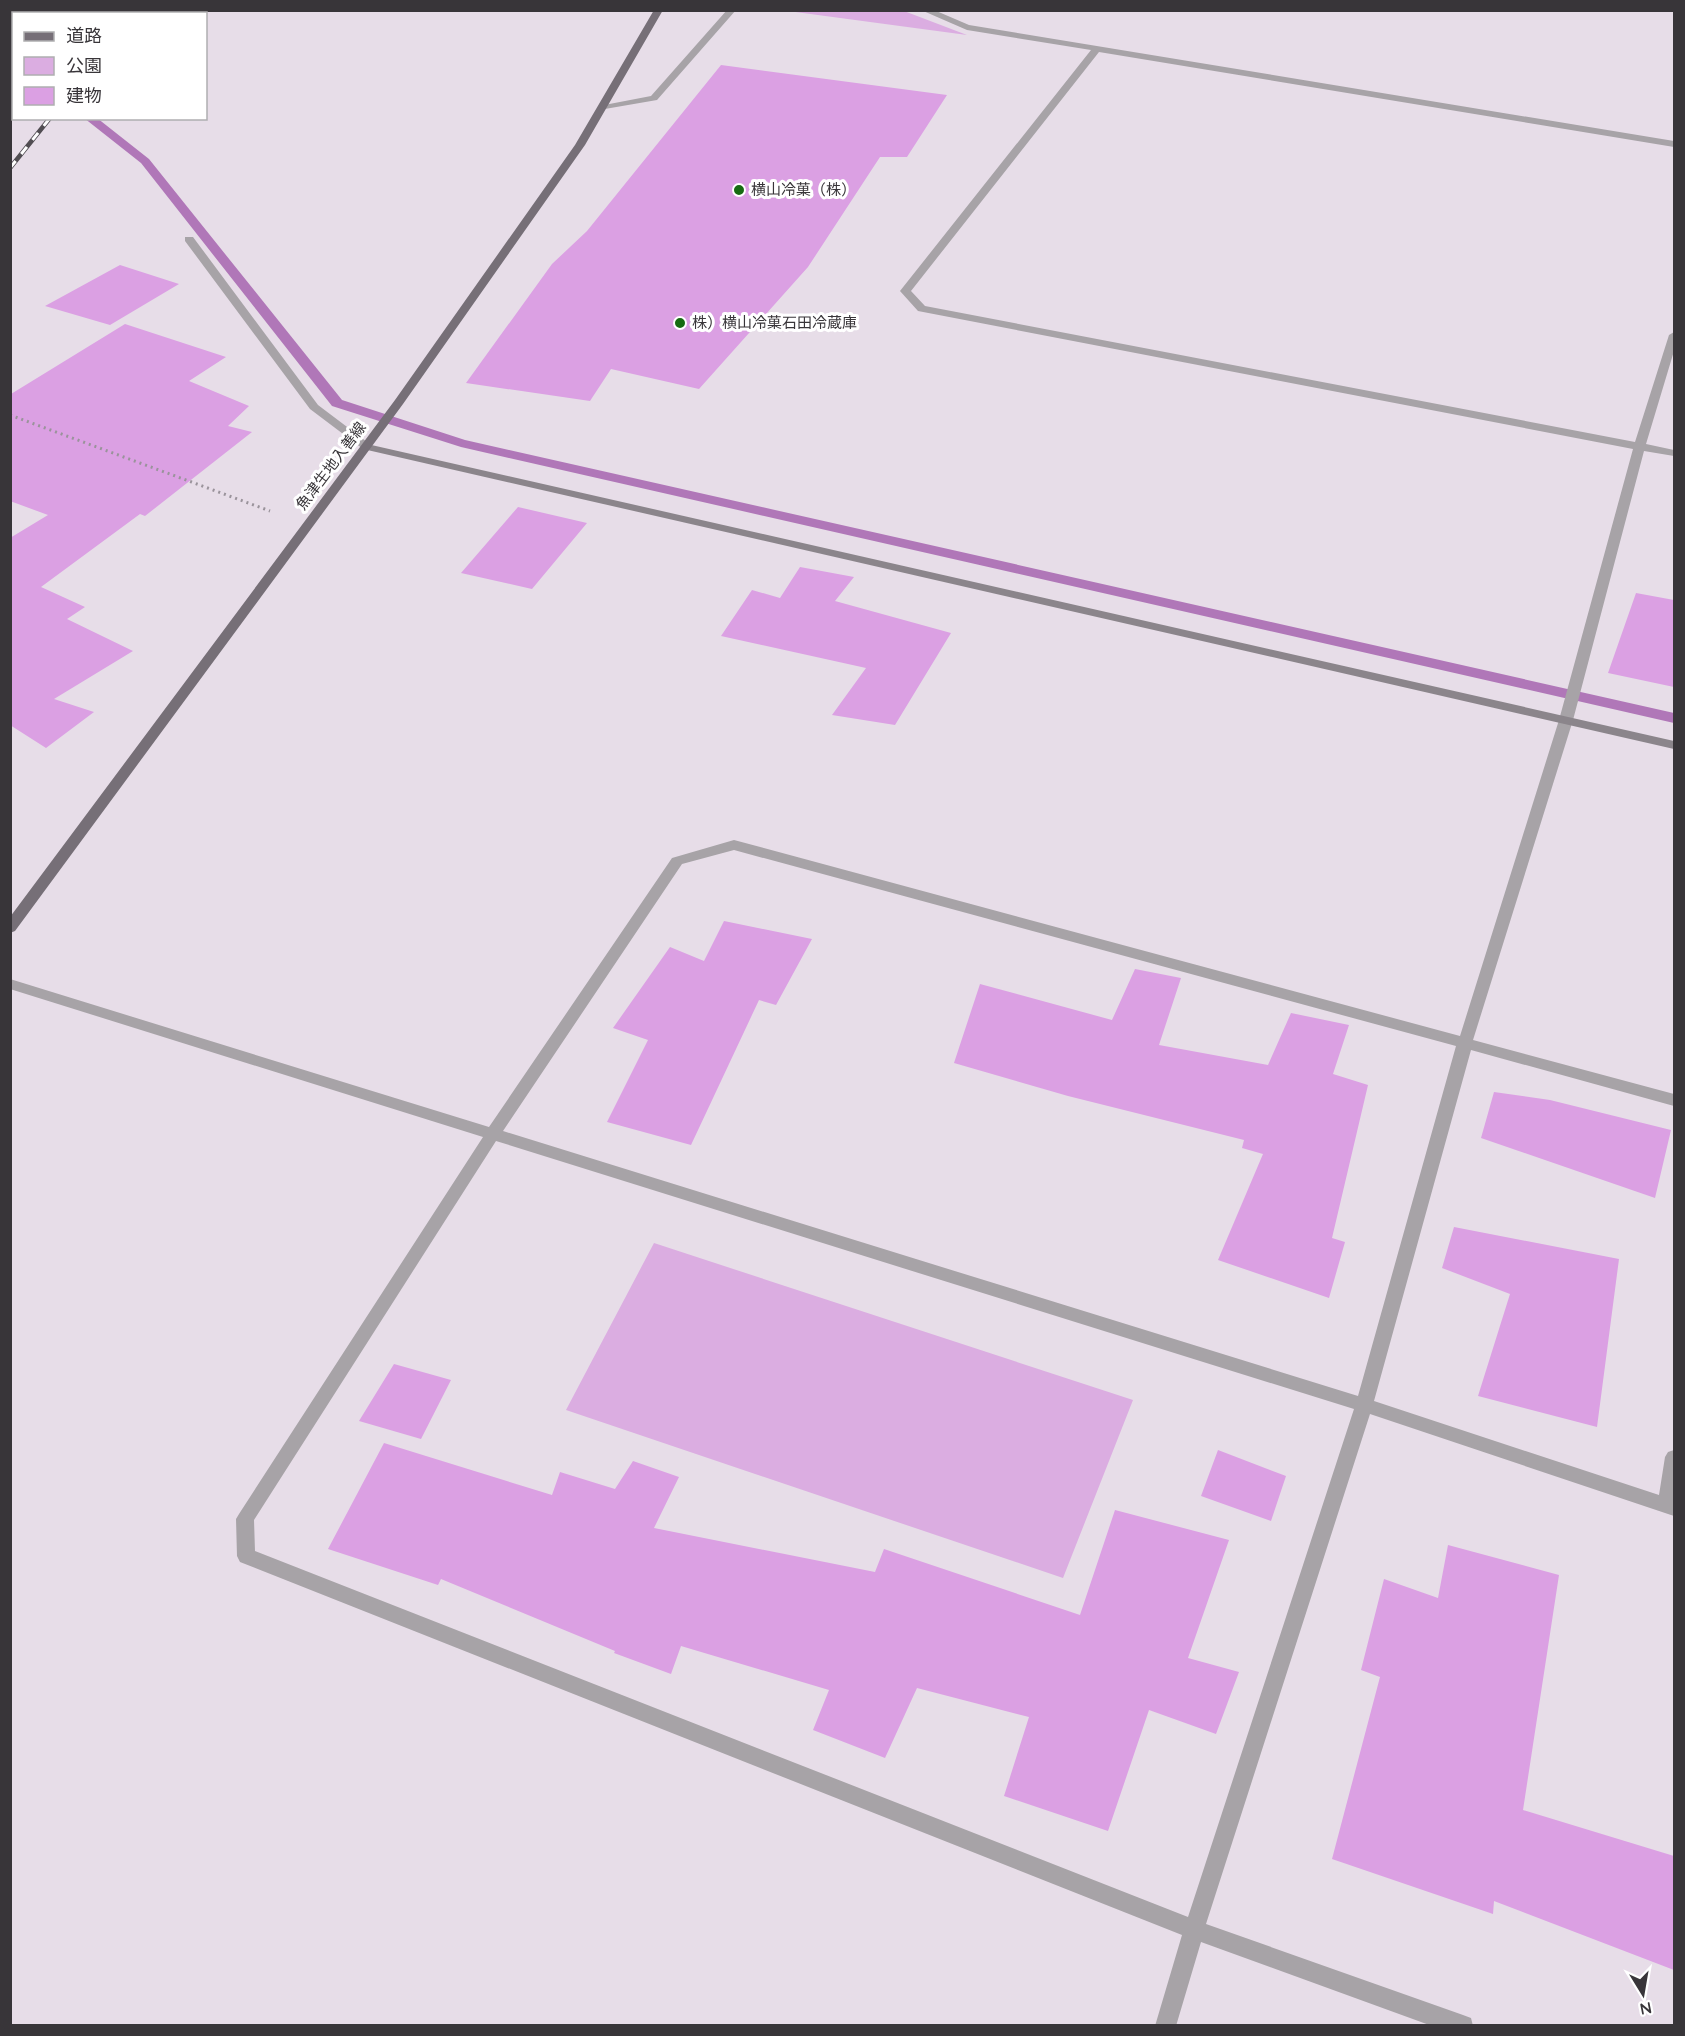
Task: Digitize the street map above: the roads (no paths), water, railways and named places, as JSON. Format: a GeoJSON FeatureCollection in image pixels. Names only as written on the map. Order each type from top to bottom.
{"type":"FeatureCollection","features":[{"type":"Feature","properties":{"kind":"main road","name":"魚津生地入善線"},"geometry":{"type":"LineString","coordinates":[[10,928],[367,447],[580,145],[659,10]]}},
{"type":"Feature","properties":{"kind":"street"},"geometry":{"type":"LineString","coordinates":[[602,108],[654,98],[732,10]]}},
{"type":"Feature","properties":{"kind":"street"},"geometry":{"type":"LineString","coordinates":[[925,10],[967,27],[1674,144]]}},
{"type":"Feature","properties":{"kind":"street"},"geometry":{"type":"LineString","coordinates":[[1097,48],[905,291],[922,309],[1674,453]]}},
{"type":"Feature","properties":{"kind":"street"},"geometry":{"type":"LineString","coordinates":[[189,239],[314,407],[367,447],[1674,745]]}},
{"type":"Feature","properties":{"kind":"street"},"geometry":{"type":"LineString","coordinates":[[1165,2025],[1364,1405],[1465,1043],[1566,720],[1639,447],[1674,334]]}},
{"type":"Feature","properties":{"kind":"street"},"geometry":{"type":"LineString","coordinates":[[1463,2025],[1194,1930],[246,1556],[245,1519],[492,1135],[677,861],[734,845],[1674,1100]]}},
{"type":"Feature","properties":{"kind":"street"},"geometry":{"type":"LineString","coordinates":[[10,984],[1364,1405],[1670,1506],[1674,1457]]}},
{"type":"Feature","properties":{"kind":"waterway"},"geometry":{"type":"LineString","coordinates":[[92,120],[145,161],[337,403],[461,443],[1674,718]]}},
{"type":"Feature","properties":{"kind":"railway"},"geometry":{"type":"LineString","coordinates":[[10,168],[48,120]]}},
{"type":"Feature","properties":{"kind":"place","name":"横山冷菓（株）"},"geometry":{"type":"Point","coordinates":[739,190]}},
{"type":"Feature","properties":{"kind":"place","name":"株）横山冷菓石田冷蔵庫"},"geometry":{"type":"Point","coordinates":[680,323]}}]}
